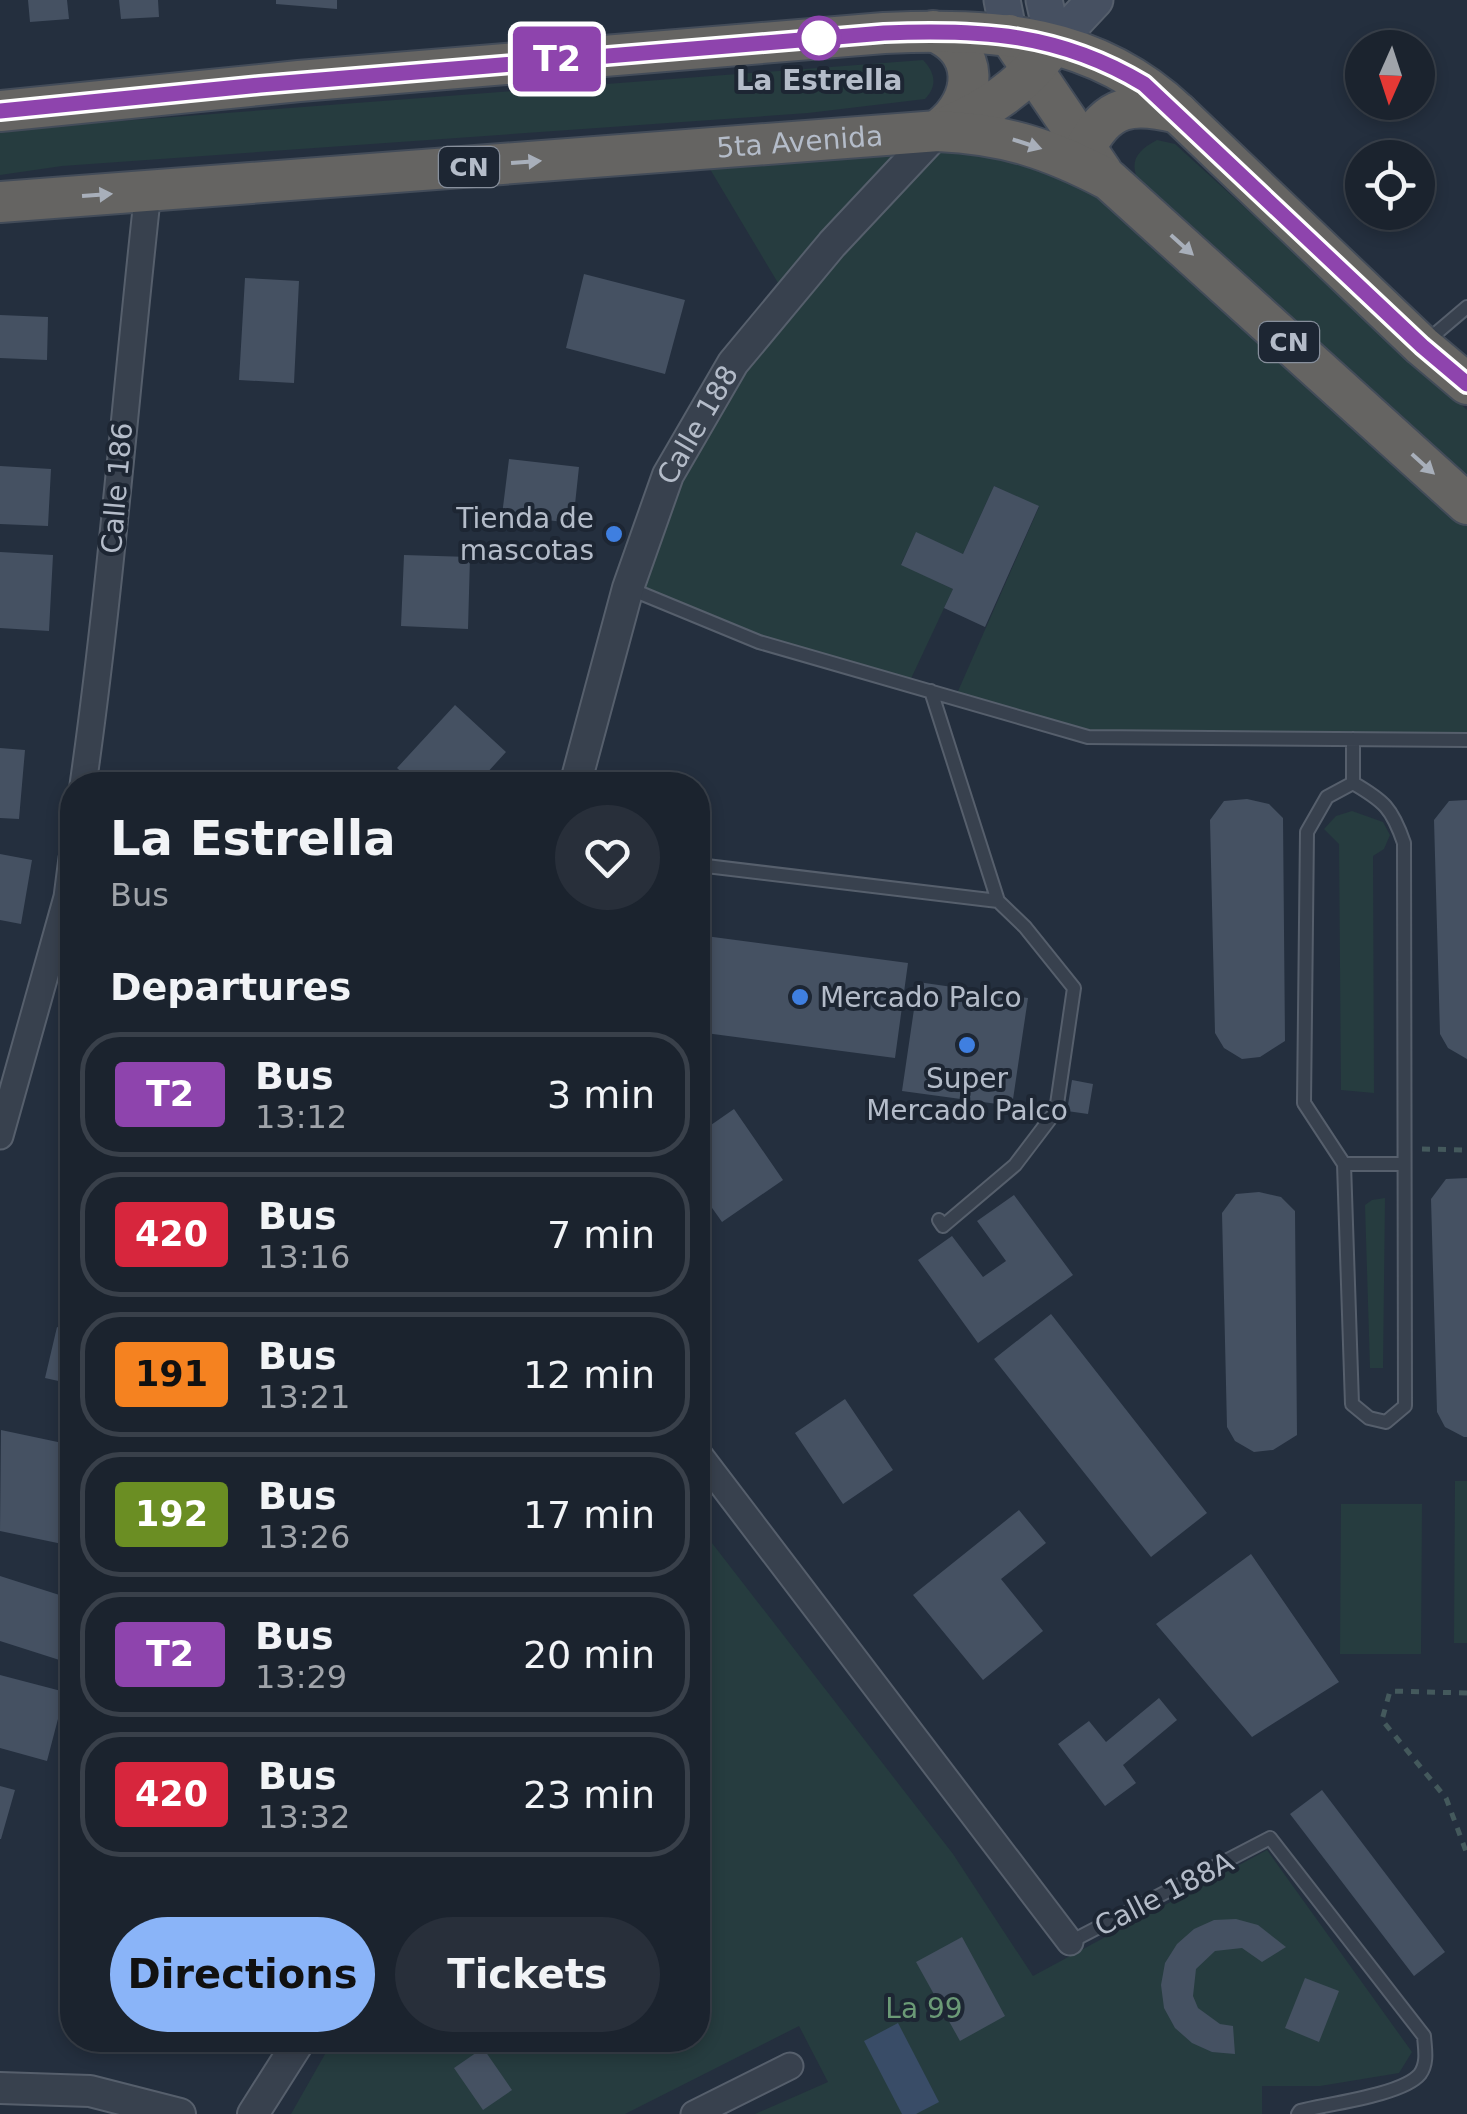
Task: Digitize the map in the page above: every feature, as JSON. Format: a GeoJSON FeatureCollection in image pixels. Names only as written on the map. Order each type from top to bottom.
{"type":"FeatureCollection","features":[{"type":"Feature","properties":{"kind":"highway"},"geometry":{"type":"LineString","coordinates":[[0,111],[319,80],[934,30],[1006,17],[1043,58],[1085,149],[1109,180]]}},
{"type":"Feature","properties":{"kind":"highway"},"geometry":{"type":"LineString","coordinates":[[934,30],[950,38],[964,56],[969,76],[961,108],[938,131]]}},
{"type":"Feature","properties":{"kind":"highway"},"geometry":{"type":"LineString","coordinates":[[938,131],[986,108],[1043,58],[1107,62],[1144,84],[1178,113],[1422,346],[1467,384]]}},
{"type":"Feature","properties":{"kind":"highway"},"geometry":{"type":"LineString","coordinates":[[1085,149],[1094,129],[1111,114],[1132,106],[1154,106],[1178,113]]}},
{"type":"Feature","properties":{"kind":"highway","name":"5ta Avenida"},"geometry":{"type":"LineString","coordinates":[[0,202],[938,131],[1010,138],[1064,156],[1109,180],[1467,504]]}},
{"type":"Feature","properties":{"kind":"main road"},"geometry":{"type":"LineString","coordinates":[[1043,58],[1044,0]]}},
{"type":"Feature","properties":{"kind":"main road"},"geometry":{"type":"LineString","coordinates":[[1043,58],[1095,0]]}},
{"type":"Feature","properties":{"kind":"street","name":"Calle 188"},"geometry":{"type":"LineString","coordinates":[[578,772],[628,588],[668,475],[733,363],[832,244],[938,131]]}},
{"type":"Feature","properties":{"kind":"street","name":"Calle 186"},"geometry":{"type":"LineString","coordinates":[[85,772],[102,655],[148,191]]}},
{"type":"Feature","properties":{"kind":"street"},"geometry":{"type":"LineString","coordinates":[[0,1136],[60,921]]}},
{"type":"Feature","properties":{"kind":"street","name":"Calle 188A"},"geometry":{"type":"LineString","coordinates":[[710,1469],[1070,1942]]}},
{"type":"Feature","properties":{"kind":"street"},"geometry":{"type":"LineString","coordinates":[[253,2114],[292,2052]]}},
{"type":"Feature","properties":{"kind":"street"},"geometry":{"type":"LineString","coordinates":[[694,2114],[790,2066]]}},
{"type":"Feature","properties":{"kind":"street"},"geometry":{"type":"LineString","coordinates":[[0,2088],[90,2090],[180,2114]]}},
{"type":"Feature","properties":{"kind":"lane"},"geometry":{"type":"LineString","coordinates":[[1422,346],[1467,306]]}},
{"type":"Feature","properties":{"kind":"lane"},"geometry":{"type":"LineString","coordinates":[[628,588],[759,642],[1088,736],[1467,740]]}},
{"type":"Feature","properties":{"kind":"lane"},"geometry":{"type":"LineString","coordinates":[[931,691],[998,901],[1025,927],[1074,988],[1056,1111],[1015,1164],[943,1226],[939,1220]]}},
{"type":"Feature","properties":{"kind":"lane"},"geometry":{"type":"LineString","coordinates":[[1352,739],[1353,783]]}},
{"type":"Feature","properties":{"kind":"lane"},"geometry":{"type":"LineString","coordinates":[[1353,783],[1384,801],[1396,819],[1404,843],[1405,1406],[1386,1422],[1370,1418],[1352,1404],[1344,1164],[1304,1103],[1307,832],[1328,797],[1353,783]]}},
{"type":"Feature","properties":{"kind":"lane"},"geometry":{"type":"LineString","coordinates":[[710,866],[998,901]]}},
{"type":"Feature","properties":{"kind":"lane"},"geometry":{"type":"LineString","coordinates":[[1344,1164],[1404,1164]]}},
{"type":"Feature","properties":{"kind":"lane","name":"Calle 188A"},"geometry":{"type":"LineString","coordinates":[[1070,1942],[1270,1838],[1424,2036],[1426,2060],[1419,2075],[1400,2088],[1298,2114]]}},
{"type":"Feature","properties":{"kind":"path"},"geometry":{"type":"LineString","coordinates":[[1404,1148],[1467,1150]]}},
{"type":"Feature","properties":{"kind":"path"},"geometry":{"type":"LineString","coordinates":[[1467,1693],[1390,1691],[1382,1720],[1446,1798],[1467,1854]]}},
{"type":"Feature","properties":{"kind":"green space"},"geometry":{"type":"Polygon","coordinates":[[[923,60],[933,79],[925,99],[808,113],[62,166],[0,175],[0,133],[54,126],[923,60]]]}},
{"type":"Feature","properties":{"kind":"green space"},"geometry":{"type":"Polygon","coordinates":[[[1157,140],[1175,144],[1467,410],[1467,486],[1142,188],[1135,172],[1136,160],[1143,149],[1157,140]]]}},
{"type":"Feature","properties":{"kind":"green space"},"geometry":{"type":"Polygon","coordinates":[[[815,141],[1064,156],[1467,504],[1467,740],[1088,737],[955,698],[1039,507],[994,486],[963,554],[916,533],[901,564],[953,589],[908,685],[759,642],[628,588],[668,475],[787,298],[698,149],[815,141]]]}},
{"type":"Feature","properties":{"kind":"green space"},"geometry":{"type":"Polygon","coordinates":[[[1352,811],[1383,822],[1390,835],[1384,849],[1373,856],[1374,1093],[1341,1090],[1339,844],[1324,829],[1336,816],[1352,811]]]}},
{"type":"Feature","properties":{"kind":"green space"},"geometry":{"type":"Polygon","coordinates":[[[1385,1198],[1383,1368],[1370,1368],[1365,1205],[1385,1198]]]}},
{"type":"Feature","properties":{"kind":"green space"},"geometry":{"type":"Polygon","coordinates":[[[1455,1481],[1467,1481],[1467,1643],[1454,1643],[1455,1481]]]}},
{"type":"Feature","properties":{"kind":"green space"},"geometry":{"type":"Polygon","coordinates":[[[1341,1504],[1422,1504],[1421,1654],[1340,1654],[1341,1504]]]}},
{"type":"Feature","properties":{"kind":"green space","name":"La 99"},"geometry":{"type":"Polygon","coordinates":[[[710,1540],[953,1854],[1033,1976],[1267,1850],[1412,2052],[1399,2073],[1320,2086],[1262,2086],[1262,2114],[755,2114],[828,2082],[799,2026],[625,2114],[291,2114],[326,2052],[710,2052],[710,1540]]]}},
{"type":"Feature","properties":{"kind":"water"},"geometry":{"type":"Polygon","coordinates":[[[898,2023],[939,2102],[916,2114],[902,2114],[864,2041],[898,2023]]]}},
{"type":"Feature","properties":{"kind":"building"},"geometry":{"type":"Polygon","coordinates":[[[28,0],[67,0],[69,19],[30,22],[28,0]]]}},
{"type":"Feature","properties":{"kind":"building"},"geometry":{"type":"Polygon","coordinates":[[[119,0],[158,0],[159,17],[121,19],[119,0]]]}},
{"type":"Feature","properties":{"kind":"building"},"geometry":{"type":"Polygon","coordinates":[[[276,0],[337,0],[337,9],[276,4],[276,0]]]}},
{"type":"Feature","properties":{"kind":"building"},"geometry":{"type":"Polygon","coordinates":[[[584,274],[685,300],[665,374],[566,348],[584,274]]]}},
{"type":"Feature","properties":{"kind":"building"},"geometry":{"type":"Polygon","coordinates":[[[245,278],[299,281],[294,383],[239,380],[245,278]]]}},
{"type":"Feature","properties":{"kind":"building"},"geometry":{"type":"Polygon","coordinates":[[[0,315],[48,317],[47,360],[0,358],[0,315]]]}},
{"type":"Feature","properties":{"kind":"building"},"geometry":{"type":"Polygon","coordinates":[[[509,459],[579,467],[573,523],[502,515],[509,459]]]}},
{"type":"Feature","properties":{"kind":"building"},"geometry":{"type":"Polygon","coordinates":[[[0,466],[51,469],[48,526],[0,524],[0,466]]]}},
{"type":"Feature","properties":{"kind":"building"},"geometry":{"type":"Polygon","coordinates":[[[994,486],[1039,506],[985,627],[944,608],[953,589],[901,565],[916,532],[963,554],[994,486]]]}},
{"type":"Feature","properties":{"kind":"building"},"geometry":{"type":"Polygon","coordinates":[[[0,552],[53,555],[49,631],[0,628],[0,552]]]}},
{"type":"Feature","properties":{"kind":"building"},"geometry":{"type":"Polygon","coordinates":[[[404,555],[470,557],[468,629],[401,626],[404,555]]]}},
{"type":"Feature","properties":{"kind":"building"},"geometry":{"type":"Polygon","coordinates":[[[455,705],[506,752],[488,772],[401,772],[397,768],[455,705]]]}},
{"type":"Feature","properties":{"kind":"building"},"geometry":{"type":"Polygon","coordinates":[[[0,748],[25,750],[19,819],[0,818],[0,748]]]}},
{"type":"Feature","properties":{"kind":"building"},"geometry":{"type":"Polygon","coordinates":[[[1247,799],[1269,804],[1283,818],[1285,1041],[1260,1057],[1242,1059],[1224,1048],[1215,1033],[1210,820],[1224,801],[1247,799]]]}},
{"type":"Feature","properties":{"kind":"building"},"geometry":{"type":"Polygon","coordinates":[[[1467,800],[1467,1059],[1448,1048],[1440,1034],[1434,820],[1449,801],[1467,800]]]}},
{"type":"Feature","properties":{"kind":"building"},"geometry":{"type":"Polygon","coordinates":[[[0,854],[32,860],[21,924],[0,920],[0,854]]]}},
{"type":"Feature","properties":{"kind":"building","name":"Mercado Palco"},"geometry":{"type":"Polygon","coordinates":[[[710,937],[908,963],[895,1058],[710,1034],[710,937]]]}},
{"type":"Feature","properties":{"kind":"building"},"geometry":{"type":"Polygon","coordinates":[[[918,982],[1028,998],[1012,1106],[902,1091],[918,982]]]}},
{"type":"Feature","properties":{"kind":"building"},"geometry":{"type":"Polygon","coordinates":[[[1072,1080],[1093,1084],[1088,1114],[1067,1111],[1072,1080]]]}},
{"type":"Feature","properties":{"kind":"building"},"geometry":{"type":"Polygon","coordinates":[[[734,1109],[783,1180],[722,1222],[710,1205],[710,1126],[734,1109]]]}},
{"type":"Feature","properties":{"kind":"building"},"geometry":{"type":"Polygon","coordinates":[[[1467,1178],[1464,1437],[1445,1427],[1437,1412],[1431,1199],[1446,1179],[1467,1178]]]}},
{"type":"Feature","properties":{"kind":"building"},"geometry":{"type":"Polygon","coordinates":[[[1259,1192],[1281,1197],[1295,1211],[1297,1435],[1273,1450],[1254,1452],[1235,1441],[1227,1427],[1222,1213],[1236,1194],[1259,1192]]]}},
{"type":"Feature","properties":{"kind":"building"},"geometry":{"type":"Polygon","coordinates":[[[1014,1195],[1073,1275],[978,1343],[918,1260],[952,1236],[983,1277],[1006,1261],[977,1221],[1014,1195]]]}},
{"type":"Feature","properties":{"kind":"building"},"geometry":{"type":"Polygon","coordinates":[[[1051,1314],[1207,1513],[1151,1557],[994,1359],[1051,1314]]]}},
{"type":"Feature","properties":{"kind":"building"},"geometry":{"type":"Polygon","coordinates":[[[57,1327],[60,1328],[60,1381],[45,1378],[57,1327]]]}},
{"type":"Feature","properties":{"kind":"building"},"geometry":{"type":"Polygon","coordinates":[[[845,1399],[893,1470],[843,1504],[795,1433],[845,1399]]]}},
{"type":"Feature","properties":{"kind":"building"},"geometry":{"type":"Polygon","coordinates":[[[1,1430],[60,1442],[60,1544],[0,1531],[1,1430]]]}},
{"type":"Feature","properties":{"kind":"building"},"geometry":{"type":"Polygon","coordinates":[[[1019,1510],[1046,1543],[1001,1579],[1043,1631],[983,1680],[913,1595],[1019,1510]]]}},
{"type":"Feature","properties":{"kind":"building"},"geometry":{"type":"Polygon","coordinates":[[[1251,1554],[1339,1682],[1252,1737],[1156,1624],[1251,1554]]]}},
{"type":"Feature","properties":{"kind":"building"},"geometry":{"type":"Polygon","coordinates":[[[0,1576],[60,1595],[60,1660],[0,1641],[0,1576]]]}},
{"type":"Feature","properties":{"kind":"building"},"geometry":{"type":"Polygon","coordinates":[[[0,1675],[60,1691],[60,1711],[47,1761],[0,1748],[0,1675]]]}},
{"type":"Feature","properties":{"kind":"building"},"geometry":{"type":"Polygon","coordinates":[[[1159,1698],[1177,1720],[1123,1765],[1136,1783],[1105,1806],[1058,1744],[1089,1721],[1106,1742],[1159,1698]]]}},
{"type":"Feature","properties":{"kind":"building"},"geometry":{"type":"Polygon","coordinates":[[[0,1786],[15,1790],[1,1839],[0,1839],[0,1786]]]}},
{"type":"Feature","properties":{"kind":"building"},"geometry":{"type":"Polygon","coordinates":[[[1322,1790],[1445,1952],[1414,1976],[1290,1814],[1322,1790]]]}},
{"type":"Feature","properties":{"kind":"building"},"geometry":{"type":"Polygon","coordinates":[[[1236,1919],[1258,1925],[1286,1947],[1262,1962],[1242,1948],[1215,1951],[1196,1969],[1193,1996],[1198,2008],[1220,2024],[1233,2026],[1235,2054],[1212,2052],[1192,2043],[1175,2028],[1164,2008],[1161,1985],[1165,1963],[1177,1944],[1194,1929],[1214,1920],[1236,1919]]]}},
{"type":"Feature","properties":{"kind":"building"},"geometry":{"type":"Polygon","coordinates":[[[962,1937],[1005,2016],[960,2041],[916,1962],[962,1937]]]}},
{"type":"Feature","properties":{"kind":"building"},"geometry":{"type":"Polygon","coordinates":[[[1305,1978],[1339,1991],[1319,2042],[1285,2028],[1305,1978]]]}},
{"type":"Feature","properties":{"kind":"building"},"geometry":{"type":"Polygon","coordinates":[[[477,2052],[486,2052],[512,2090],[483,2110],[454,2068],[477,2052]]]}},
{"type":"Feature","properties":{"kind":"bus line","name":"T2"},"geometry":{"type":"LineString","coordinates":[[0,111],[141,95],[884,33],[934,30],[1009,34],[1107,62],[1165,100],[1422,346],[1467,384]]}},
{"type":"Feature","properties":{"kind":"place","name":"La Estrella"},"geometry":{"type":"Point","coordinates":[819,38]}},
{"type":"Feature","properties":{"kind":"place","name":"Tienda de mascotas"},"geometry":{"type":"Point","coordinates":[614,534]}},
{"type":"Feature","properties":{"kind":"place","name":"Mercado Palco"},"geometry":{"type":"Point","coordinates":[800,997]}},
{"type":"Feature","properties":{"kind":"place","name":"Super Mercado Palco"},"geometry":{"type":"Point","coordinates":[967,1045]}}]}
